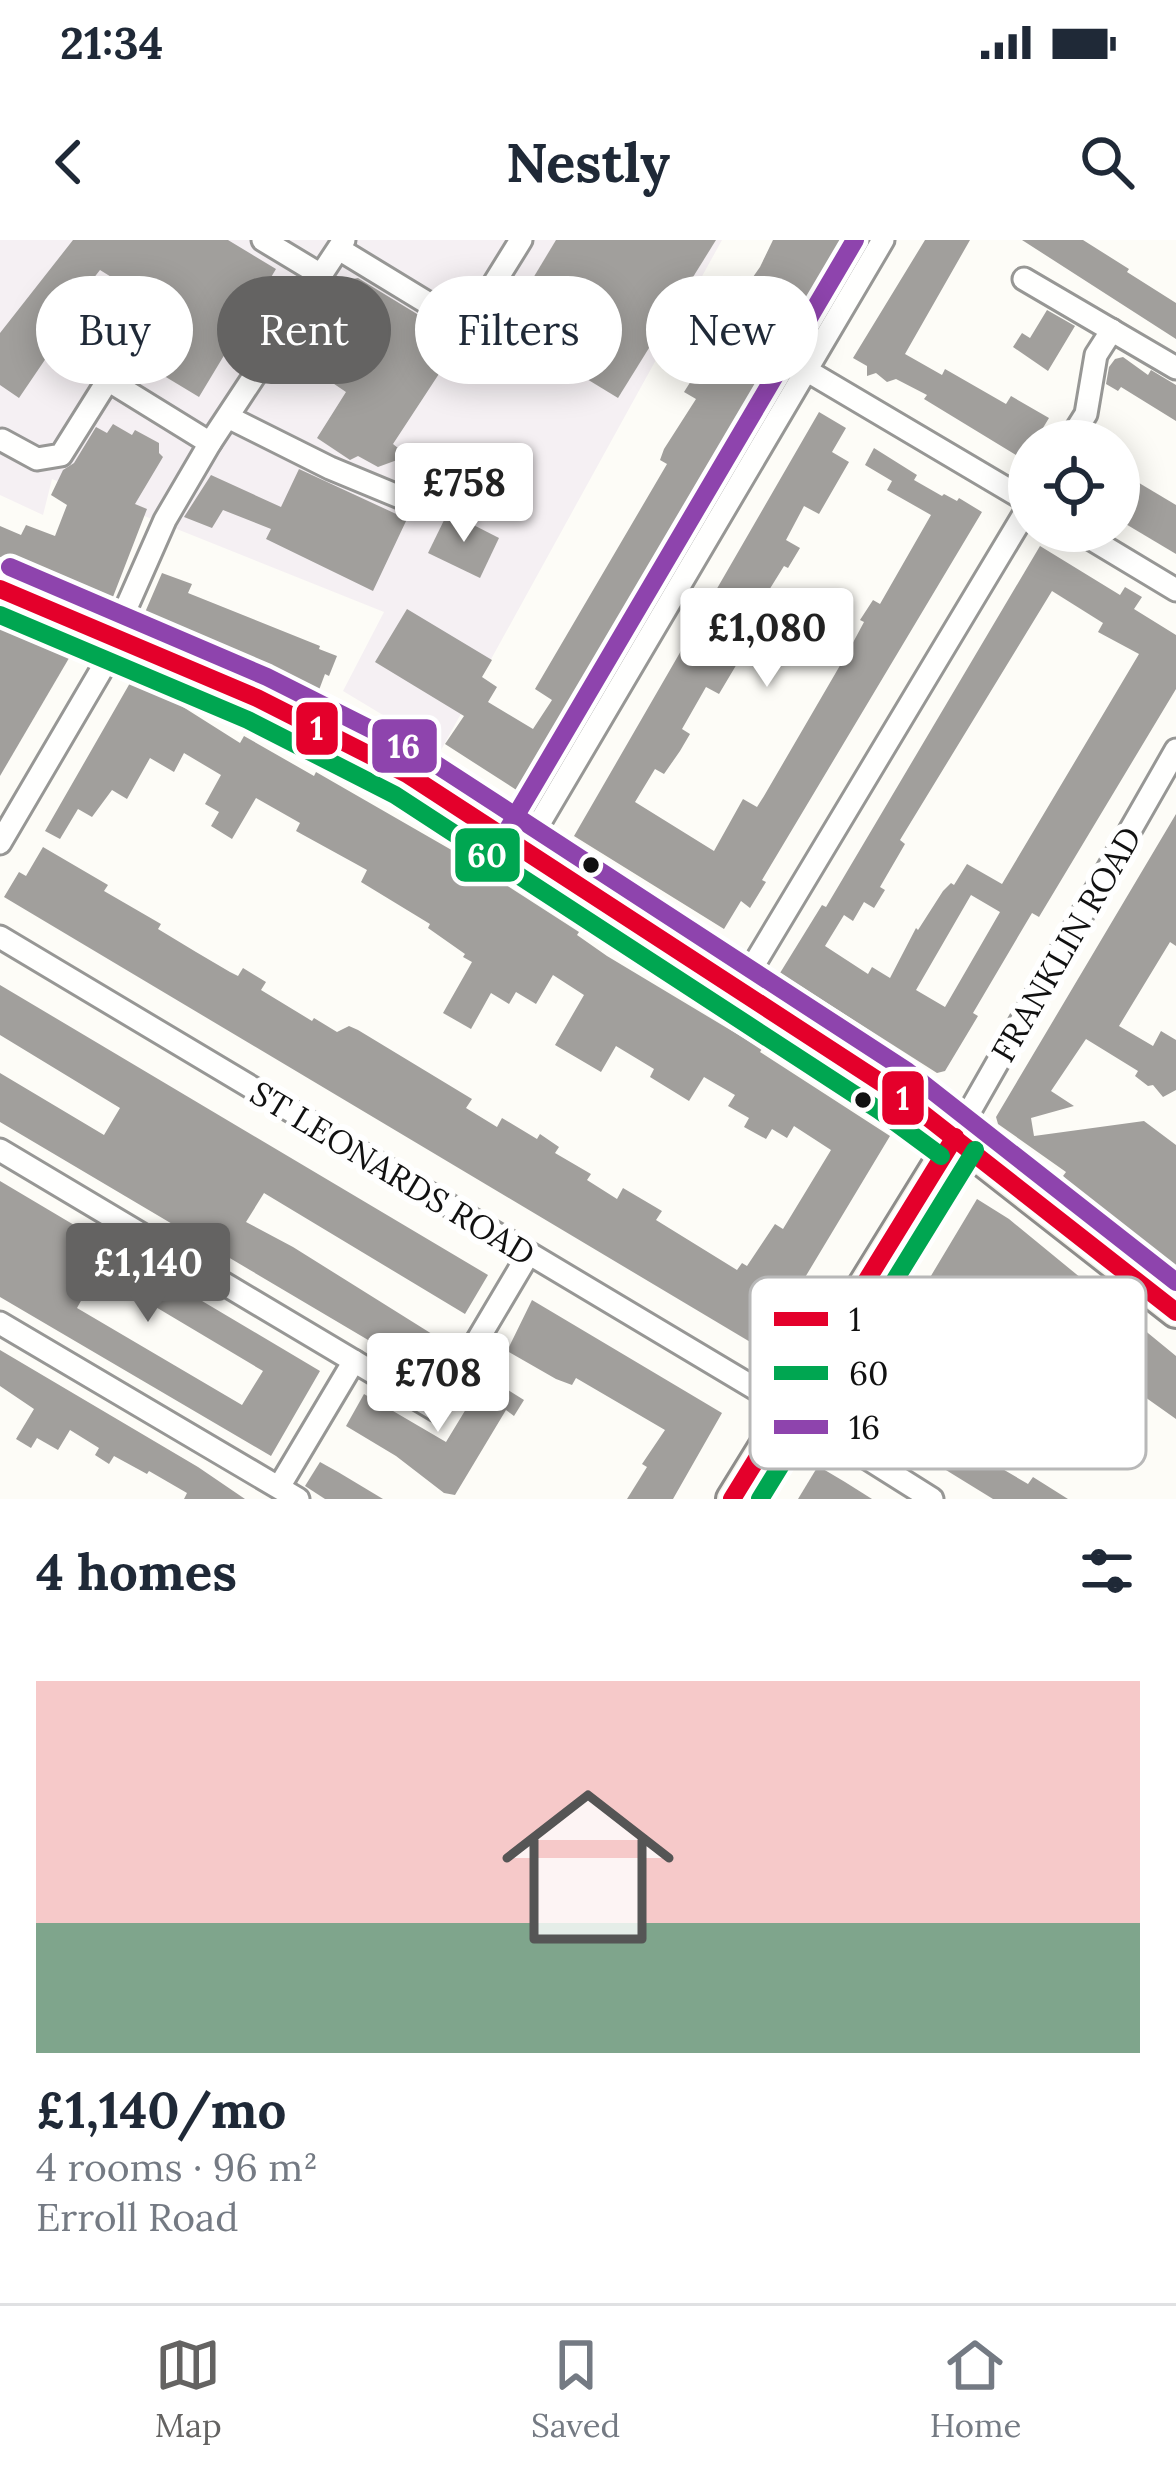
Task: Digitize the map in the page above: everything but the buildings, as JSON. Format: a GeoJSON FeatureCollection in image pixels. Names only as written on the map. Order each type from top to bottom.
{"type":"FeatureCollection","features":[{"type":"Feature","properties":{"kind":"main road"},"geometry":{"type":"LineString","coordinates":[[0,589],[347,738],[894,1091],[1132,1277]]}},
{"type":"Feature","properties":{"kind":"main road"},"geometry":{"type":"LineString","coordinates":[[868,1277],[956,1137]]}},
{"type":"Feature","properties":{"kind":"main road"},"geometry":{"type":"LineString","coordinates":[[1146,1288],[1176,1312]]}},
{"type":"Feature","properties":{"kind":"main road"},"geometry":{"type":"LineString","coordinates":[[732,1499],[750,1468]]}},
{"type":"Feature","properties":{"kind":"street"},"geometry":{"type":"LineString","coordinates":[[263,240],[321,275]]}},
{"type":"Feature","properties":{"kind":"street"},"geometry":{"type":"LineString","coordinates":[[0,843],[109,658],[112,640],[165,520],[210,443],[342,244],[467,327],[521,240]]}},
{"type":"Feature","properties":{"kind":"street"},"geometry":{"type":"LineString","coordinates":[[818,350],[883,240]]}},
{"type":"Feature","properties":{"kind":"street"},"geometry":{"type":"LineString","coordinates":[[1024,279],[1176,368]]}},
{"type":"Feature","properties":{"kind":"street"},"geometry":{"type":"LineString","coordinates":[[1082,420],[1096,355],[1112,330]]}},
{"type":"Feature","properties":{"kind":"street"},"geometry":{"type":"LineString","coordinates":[[818,377],[1008,491]]}},
{"type":"Feature","properties":{"kind":"street"},"geometry":{"type":"LineString","coordinates":[[2,440],[38,459],[61,454],[105,384]]}},
{"type":"Feature","properties":{"kind":"street"},"geometry":{"type":"LineString","coordinates":[[114,384],[210,443]]}},
{"type":"Feature","properties":{"kind":"street"},"geometry":{"type":"LineString","coordinates":[[523,851],[798,384]]}},
{"type":"Feature","properties":{"kind":"street"},"geometry":{"type":"LineString","coordinates":[[228,417],[330,468],[424,507]]}},
{"type":"Feature","properties":{"kind":"street"},"geometry":{"type":"LineString","coordinates":[[738,991],[1008,539]]}},
{"type":"Feature","properties":{"kind":"street"},"geometry":{"type":"LineString","coordinates":[[1113,552],[1176,590]]}},
{"type":"Feature","properties":{"kind":"street","name":"FRANKLIN ROAD"},"geometry":{"type":"LineString","coordinates":[[956,1137],[1176,750]]}},
{"type":"Feature","properties":{"kind":"street","name":"ST LEONARDS ROAD"},"geometry":{"type":"LineString","coordinates":[[0,938],[750,1386]]}},
{"type":"Feature","properties":{"kind":"street"},"geometry":{"type":"LineString","coordinates":[[0,1150],[436,1410],[528,1255]]}},
{"type":"Feature","properties":{"kind":"street"},"geometry":{"type":"LineString","coordinates":[[0,1323],[288,1493],[354,1361]]}},
{"type":"Feature","properties":{"kind":"street","name":"ST LEONARDS ROAD"},"geometry":{"type":"LineString","coordinates":[[884,1469],[932,1499]]}},
{"type":"Feature","properties":{"kind":"shaded area"},"geometry":{"type":"Polygon","coordinates":[[[0,240],[722,240],[702,276],[646,276],[646,378],[441,750],[343,691],[384,612],[52,479],[43,515],[0,495],[0,240]]]}},
{"type":"Feature","properties":{"kind":"transit line","name":"16"},"geometry":{"type":"LineString","coordinates":[[502,839],[855,240]]}},
{"type":"Feature","properties":{"kind":"transit line","name":"16"},"geometry":{"type":"LineString","coordinates":[[10,567],[267,677],[420,754],[907,1071],[1176,1282]]}},
{"type":"Feature","properties":{"kind":"transit line","name":"1"},"geometry":{"type":"LineString","coordinates":[[0,589],[257,698],[407,774],[894,1091],[1131,1277]]}},
{"type":"Feature","properties":{"kind":"transit line","name":"60"},"geometry":{"type":"LineString","coordinates":[[0,615],[248,720],[395,795],[880,1111],[941,1156]]}},
{"type":"Feature","properties":{"kind":"transit line","name":"1"},"geometry":{"type":"LineString","coordinates":[[869,1277],[955,1137]]}},
{"type":"Feature","properties":{"kind":"transit line","name":"60"},"geometry":{"type":"LineString","coordinates":[[897,1277],[975,1150]]}},
{"type":"Feature","properties":{"kind":"transit line","name":"1"},"geometry":{"type":"LineString","coordinates":[[1146,1288],[1176,1312]]}},
{"type":"Feature","properties":{"kind":"transit line","name":"1"},"geometry":{"type":"LineString","coordinates":[[732,1499],[750,1469]]}},
{"type":"Feature","properties":{"kind":"transit line","name":"60"},"geometry":{"type":"LineString","coordinates":[[760,1499],[778,1469]]}}]}
